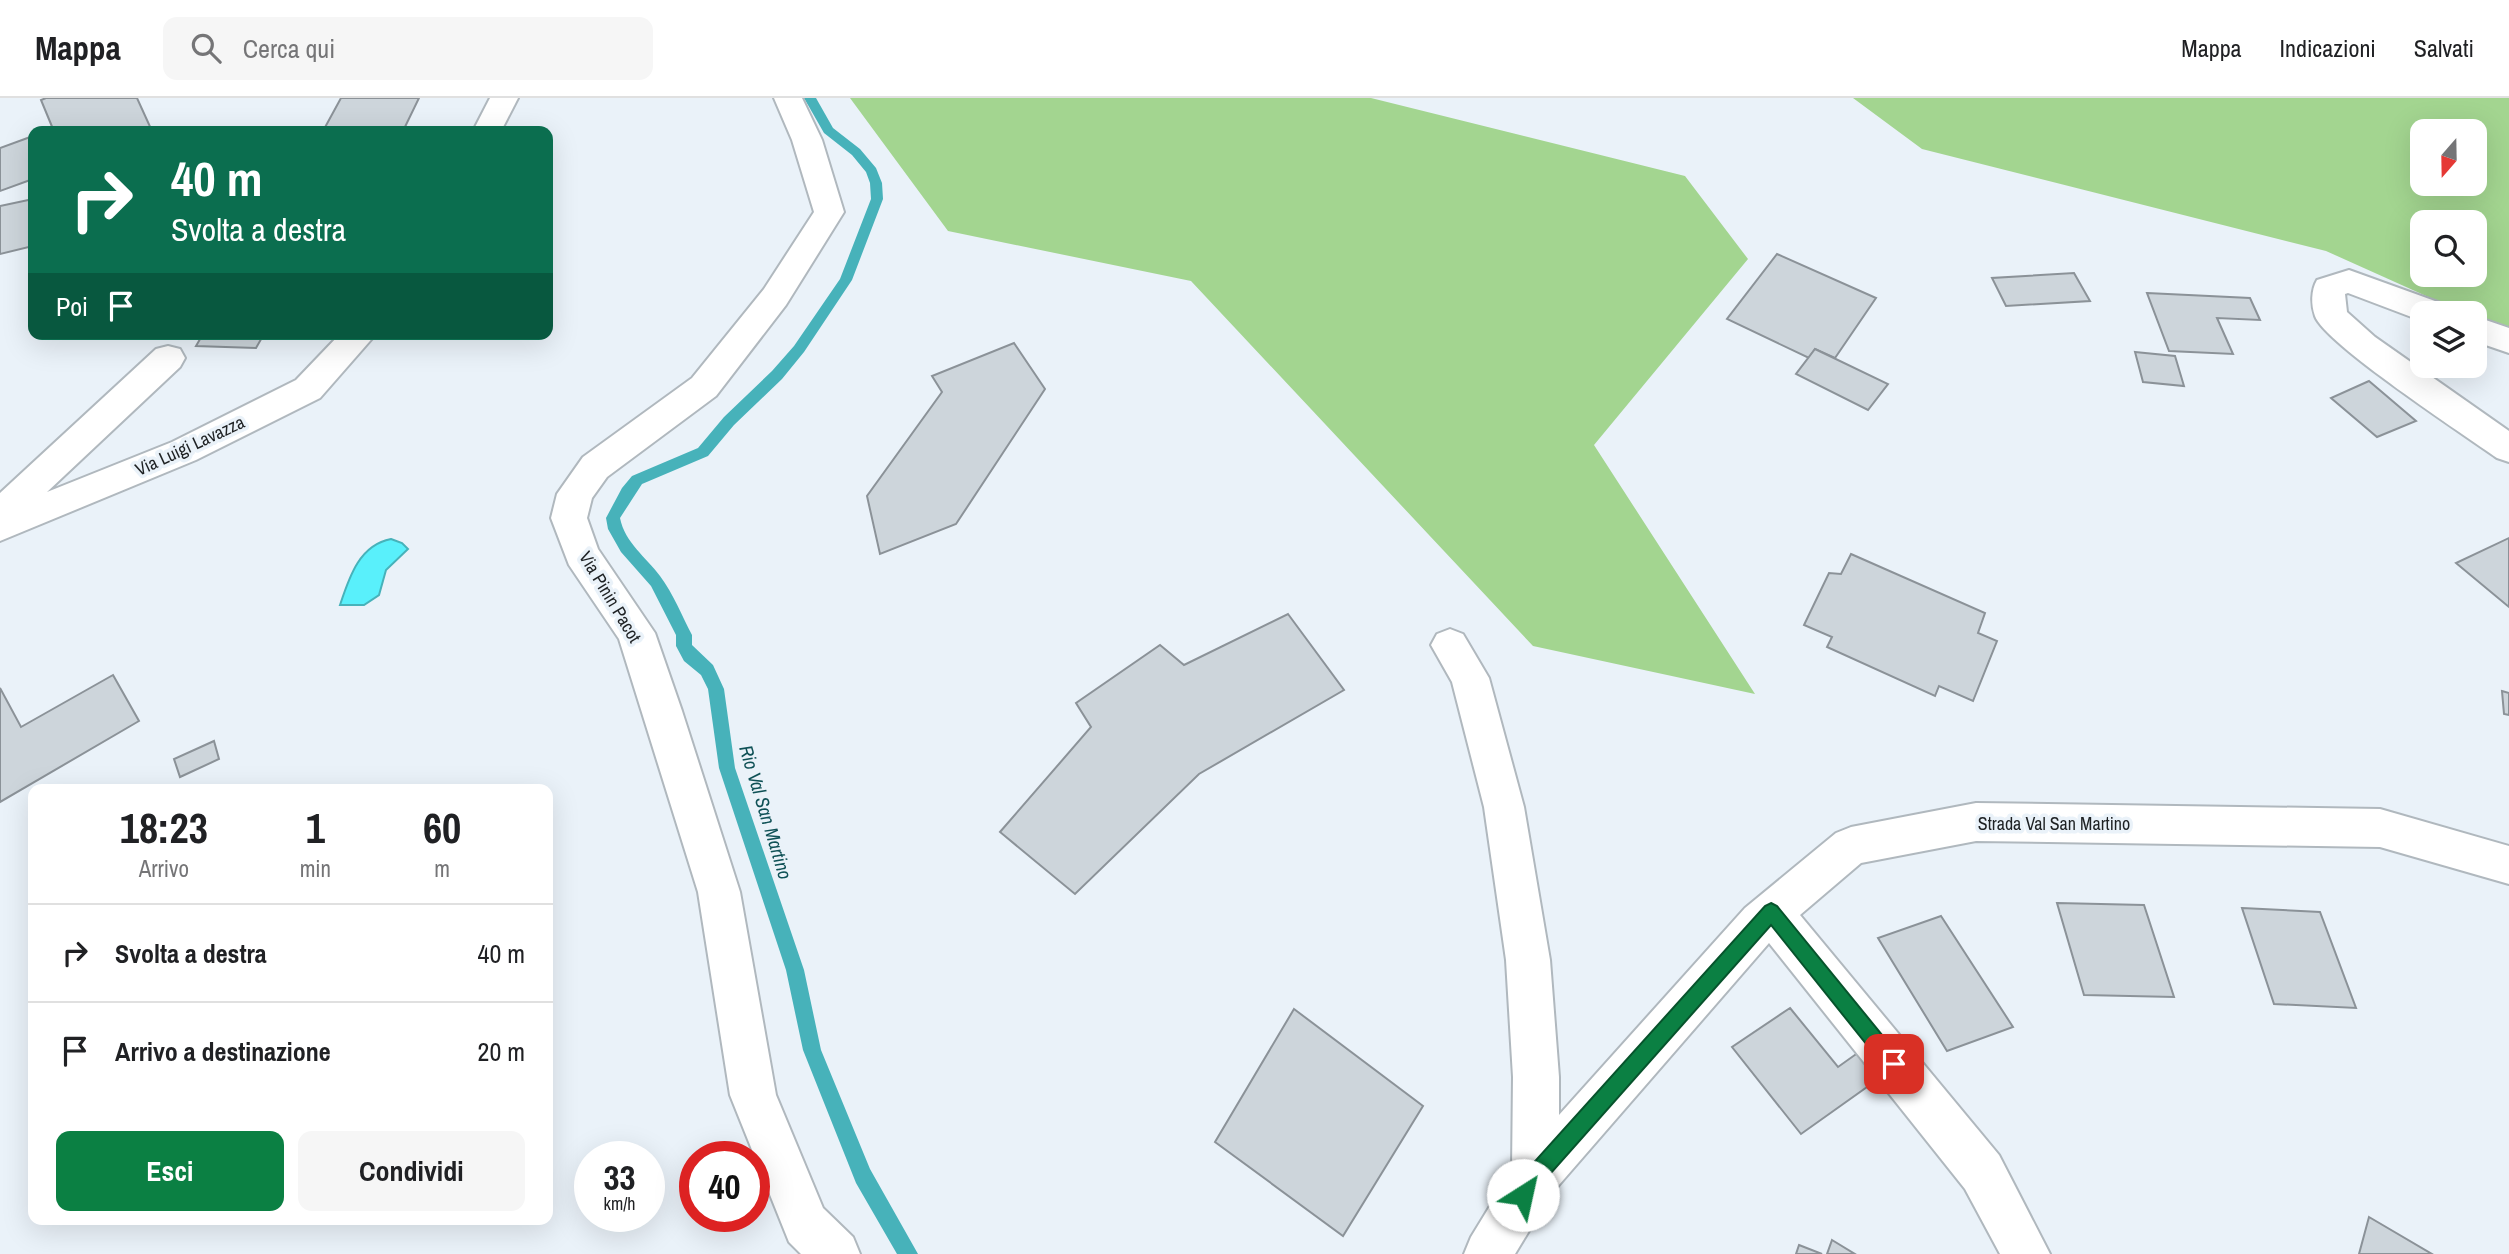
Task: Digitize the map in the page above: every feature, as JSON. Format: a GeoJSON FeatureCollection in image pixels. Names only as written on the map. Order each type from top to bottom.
{"type":"FeatureCollection","features":[{"type":"Feature","properties":{"kind":"street"},"geometry":{"type":"LineString","coordinates":[[490,126],[504,98]]}},
{"type":"Feature","properties":{"kind":"street","name":"Via Pinin Pacot"},"geometry":{"type":"LineString","coordinates":[[788,98],[807,140],[830,212],[775,297],[704,387],[595,467],[575,494],[569,518],[582,555],[636,633],[662,711],[719,892],[753,1096],[806,1225],[836,1254]]}},
{"type":"Feature","properties":{"kind":"street"},"geometry":{"type":"LineString","coordinates":[[2410,304],[2348,281],[2329,288],[2331,316],[2363,346],[2509,449]]}},
{"type":"Feature","properties":{"kind":"street"},"geometry":{"type":"LineString","coordinates":[[2487,333],[2509,341]]}},
{"type":"Feature","properties":{"kind":"street","name":"Via Luigi Lavazza"},"geometry":{"type":"LineString","coordinates":[[0,527],[184,451],[308,389],[354,340]]}},
{"type":"Feature","properties":{"kind":"street"},"geometry":{"type":"LineString","coordinates":[[0,515],[168,358]]}},
{"type":"Feature","properties":{"kind":"street"},"geometry":{"type":"LineString","coordinates":[[1450,645],[1469,678],[1506,820],[1528,960],[1536,1077],[1535,1176]]}},
{"type":"Feature","properties":{"kind":"street","name":"Strada Val San Martino"},"geometry":{"type":"LineString","coordinates":[[1488,1254],[1535,1176],[1771,912],[1851,846],[1976,822],[2379,828],[2509,865]]}},
{"type":"Feature","properties":{"kind":"street"},"geometry":{"type":"LineString","coordinates":[[1771,912],[1982,1172],[2026,1254]]}},
{"type":"Feature","properties":{"kind":"green space"},"geometry":{"type":"Polygon","coordinates":[[[850,98],[1371,98],[1685,176],[1748,259],[1594,445],[1755,694],[1533,646],[1191,281],[948,231],[850,98]]]}},
{"type":"Feature","properties":{"kind":"green space"},"geometry":{"type":"Polygon","coordinates":[[[1853,98],[2509,98],[2509,333],[2487,323],[2487,301],[2437,301],[2326,251],[1922,149],[1853,98]]]}},
{"type":"Feature","properties":{"kind":"water"},"geometry":{"type":"Polygon","coordinates":[[[391,539],[402,543],[408,549],[386,570],[379,595],[364,605],[340,605],[363,555],[380,542],[391,539]]]}},
{"type":"Feature","properties":{"kind":"building"},"geometry":{"type":"Polygon","coordinates":[[[137,98],[150,126],[52,126],[41,100],[137,98]]]}},
{"type":"Feature","properties":{"kind":"building"},"geometry":{"type":"Polygon","coordinates":[[[341,98],[419,98],[405,126],[326,126],[341,98]]]}},
{"type":"Feature","properties":{"kind":"building"},"geometry":{"type":"Polygon","coordinates":[[[28,138],[28,181],[0,191],[0,148],[28,138]]]}},
{"type":"Feature","properties":{"kind":"building"},"geometry":{"type":"Polygon","coordinates":[[[28,200],[28,247],[0,254],[0,206],[28,200]]]}},
{"type":"Feature","properties":{"kind":"building"},"geometry":{"type":"Polygon","coordinates":[[[1777,254],[1876,298],[1835,358],[1815,349],[1809,358],[1727,319],[1777,254]]]}},
{"type":"Feature","properties":{"kind":"building"},"geometry":{"type":"Polygon","coordinates":[[[2074,273],[2090,301],[2006,306],[1992,278],[2074,273]]]}},
{"type":"Feature","properties":{"kind":"building"},"geometry":{"type":"Polygon","coordinates":[[[2147,293],[2250,298],[2260,320],[2217,318],[2233,354],[2169,351],[2147,293]]]}},
{"type":"Feature","properties":{"kind":"building"},"geometry":{"type":"Polygon","coordinates":[[[200,340],[261,340],[256,348],[196,346],[200,340]]]}},
{"type":"Feature","properties":{"kind":"building"},"geometry":{"type":"Polygon","coordinates":[[[1014,343],[1045,389],[956,524],[880,554],[867,496],[942,392],[932,376],[1014,343]]]}},
{"type":"Feature","properties":{"kind":"building"},"geometry":{"type":"Polygon","coordinates":[[[1815,349],[1888,384],[1868,410],[1796,374],[1815,349]]]}},
{"type":"Feature","properties":{"kind":"building"},"geometry":{"type":"Polygon","coordinates":[[[2135,352],[2175,356],[2184,386],[2143,382],[2135,352]]]}},
{"type":"Feature","properties":{"kind":"building"},"geometry":{"type":"Polygon","coordinates":[[[2369,381],[2416,421],[2377,437],[2331,398],[2369,381]]]}},
{"type":"Feature","properties":{"kind":"building"},"geometry":{"type":"Polygon","coordinates":[[[2509,538],[2509,607],[2456,563],[2509,538]]]}},
{"type":"Feature","properties":{"kind":"building"},"geometry":{"type":"Polygon","coordinates":[[[1851,554],[1985,613],[1978,633],[1997,641],[1973,701],[1939,686],[1935,696],[1827,647],[1832,637],[1804,625],[1829,573],[1841,574],[1851,554]]]}},
{"type":"Feature","properties":{"kind":"building"},"geometry":{"type":"Polygon","coordinates":[[[1288,614],[1344,690],[1199,774],[1075,894],[1000,832],[1091,727],[1076,703],[1160,645],[1184,665],[1288,614]]]}},
{"type":"Feature","properties":{"kind":"building"},"geometry":{"type":"Polygon","coordinates":[[[113,675],[139,721],[0,802],[0,688],[21,727],[113,675]]]}},
{"type":"Feature","properties":{"kind":"building"},"geometry":{"type":"Polygon","coordinates":[[[2502,691],[2509,693],[2509,715],[2504,714],[2502,691]]]}},
{"type":"Feature","properties":{"kind":"building"},"geometry":{"type":"Polygon","coordinates":[[[214,741],[219,759],[180,777],[174,759],[214,741]]]}},
{"type":"Feature","properties":{"kind":"building"},"geometry":{"type":"Polygon","coordinates":[[[2057,903],[2144,905],[2174,997],[2084,995],[2057,903]]]}},
{"type":"Feature","properties":{"kind":"building"},"geometry":{"type":"Polygon","coordinates":[[[2242,908],[2320,912],[2356,1008],[2274,1004],[2242,908]]]}},
{"type":"Feature","properties":{"kind":"building"},"geometry":{"type":"Polygon","coordinates":[[[1941,916],[2013,1027],[1947,1051],[1878,938],[1941,916]]]}},
{"type":"Feature","properties":{"kind":"building"},"geometry":{"type":"Polygon","coordinates":[[[1790,1008],[1838,1067],[1859,1052],[1881,1077],[1801,1134],[1732,1047],[1790,1008]]]}},
{"type":"Feature","properties":{"kind":"building"},"geometry":{"type":"Polygon","coordinates":[[[1294,1009],[1423,1106],[1343,1236],[1215,1142],[1294,1009]]]}},
{"type":"Feature","properties":{"kind":"building"},"geometry":{"type":"Polygon","coordinates":[[[2369,1217],[2432,1254],[2359,1254],[2369,1217]]]}},
{"type":"Feature","properties":{"kind":"building"},"geometry":{"type":"Polygon","coordinates":[[[1832,1240],[1855,1254],[1827,1254],[1832,1240]]]}},
{"type":"Feature","properties":{"kind":"building"},"geometry":{"type":"Polygon","coordinates":[[[1799,1245],[1822,1254],[1796,1254],[1799,1245]]]}},
{"type":"Feature","properties":{"kind":"waterway","name":"Rio Val San Martino"},"geometry":{"type":"LineString","coordinates":[[810,98],[828,130],[856,152],[872,171],[876,183],[877,199],[846,280],[799,349],[777,375],[729,421],[703,452],[637,480],[613,518],[615,529],[626,548],[656,582],[684,635],[684,646],[690,656],[707,670],[716,689],[727,768],[795,970],[812,1050],[863,1176],[908,1254]]}},
{"type":"Feature","properties":{"kind":"route"},"geometry":{"type":"LineString","coordinates":[[1523,1195],[1535,1176],[1771,912],[1894,1064]]}}]}
